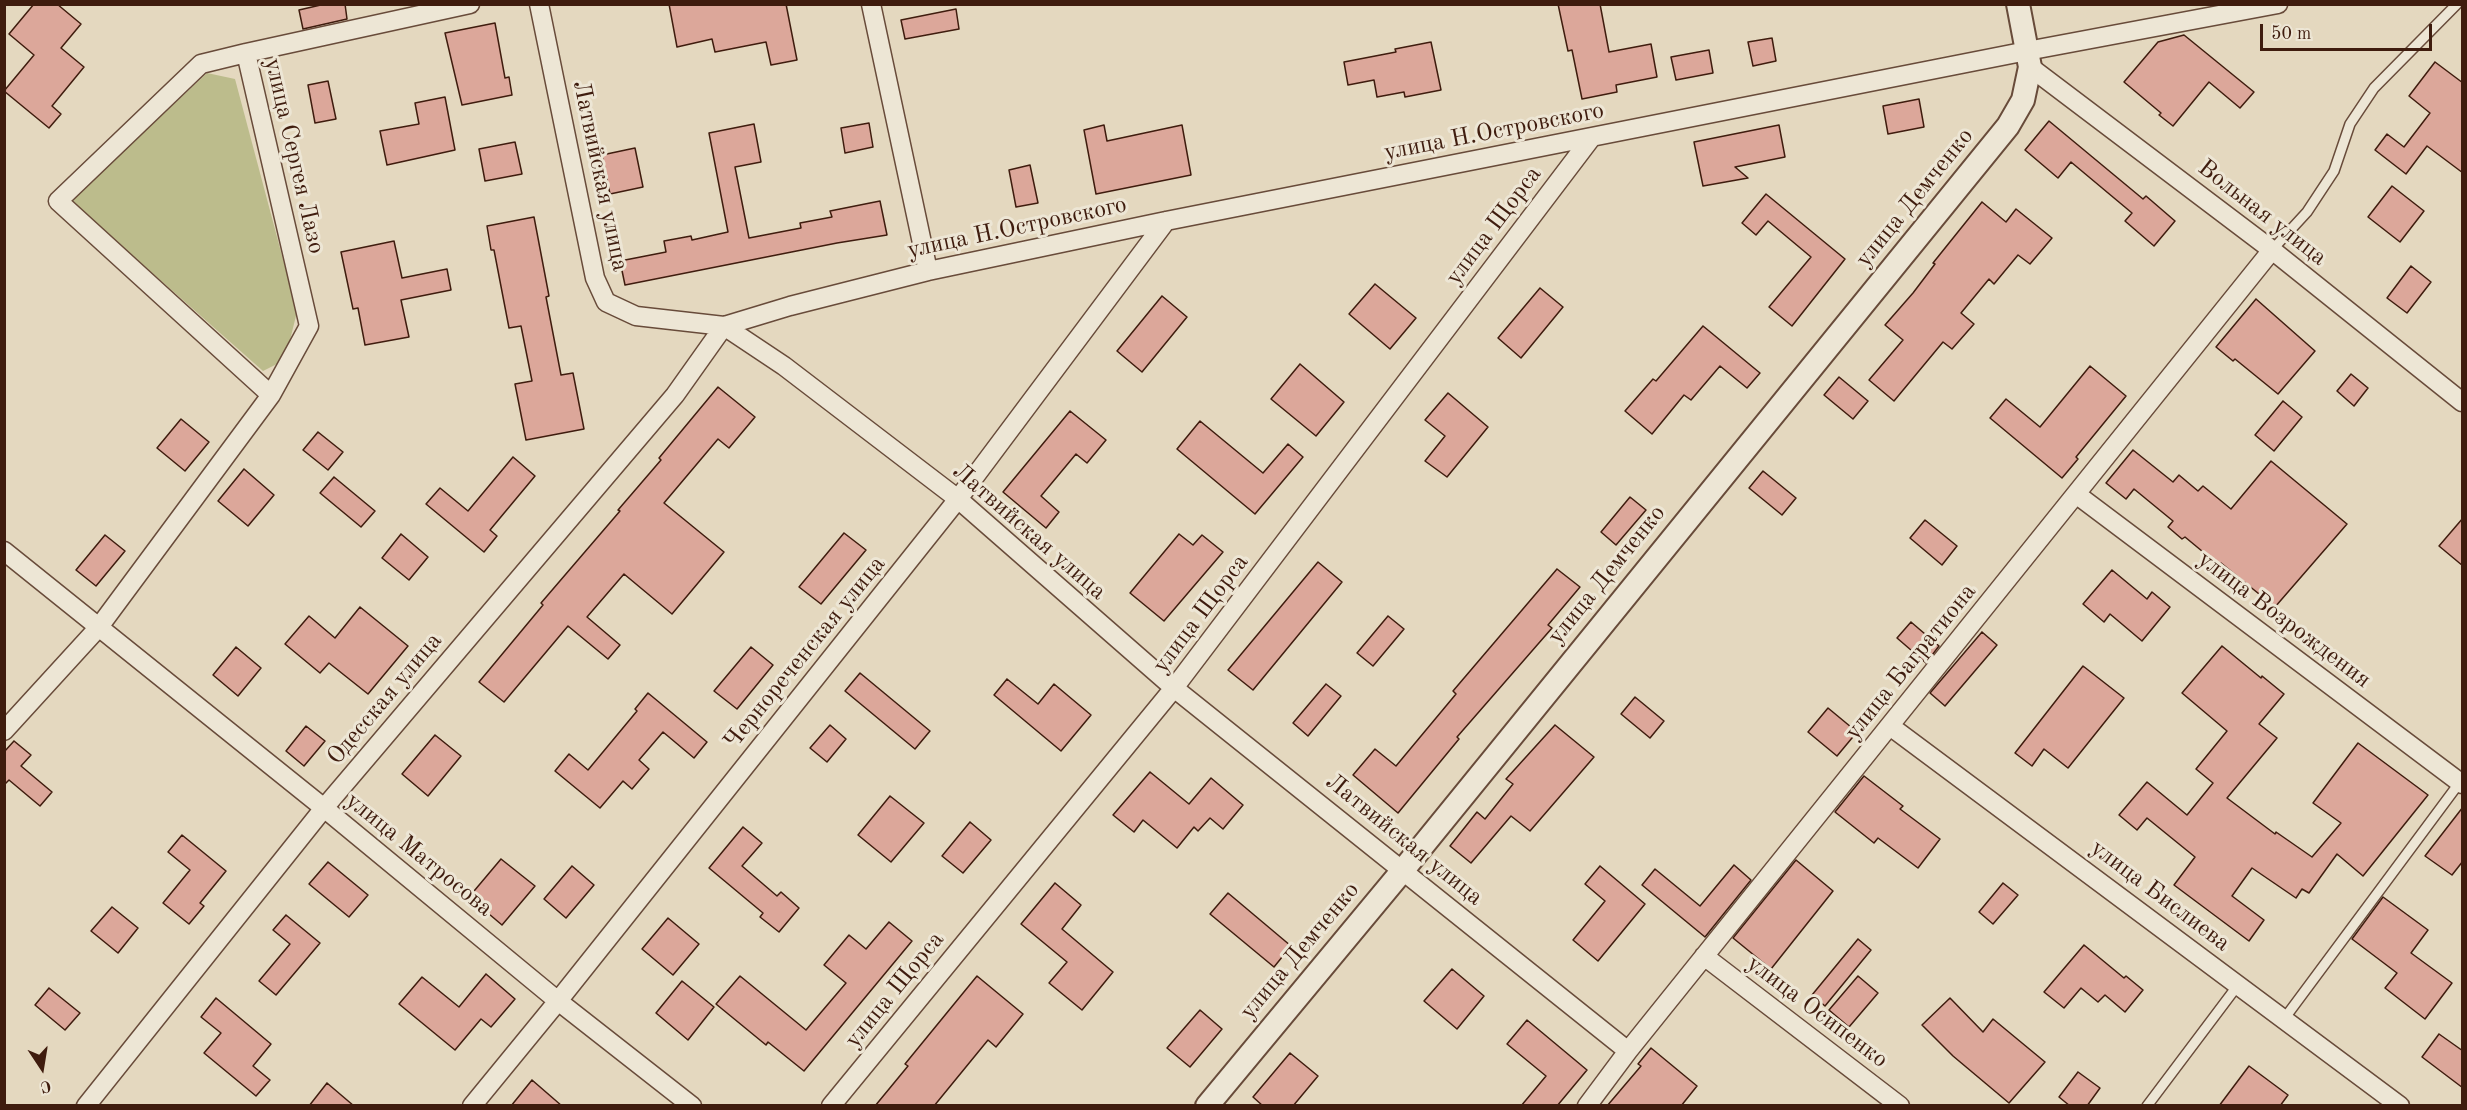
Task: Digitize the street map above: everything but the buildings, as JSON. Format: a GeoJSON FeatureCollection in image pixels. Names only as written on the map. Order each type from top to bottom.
{"type":"FeatureCollection","features":[{"type":"Feature","properties":{"kind":"street"},"geometry":{"type":"LineString","coordinates":[[246,53],[471,4]]}},
{"type":"Feature","properties":{"kind":"street","name":"Латвийская улица"},"geometry":{"type":"LineString","coordinates":[[539,4],[595,278],[606,302],[636,316],[724,326],[784,366],[958,500],[1174,688],[1628,1051]]}},
{"type":"Feature","properties":{"kind":"street"},"geometry":{"type":"LineString","coordinates":[[871,4],[928,271]]}},
{"type":"Feature","properties":{"kind":"street"},"geometry":{"type":"LineString","coordinates":[[2018,4],[2029,59]]}},
{"type":"Feature","properties":{"kind":"street","name":"улица Н.Островского"},"geometry":{"type":"LineString","coordinates":[[724,326],[790,306],[928,271],[1166,221],[1592,137],[2029,59],[2278,4]]}},
{"type":"Feature","properties":{"kind":"street","name":"улица Сергея Лазо"},"geometry":{"type":"LineString","coordinates":[[4,731],[99,627],[271,396],[309,326],[246,53],[201,64],[58,201],[271,396]]}},
{"type":"Feature","properties":{"kind":"street","name":"Вольная улица"},"geometry":{"type":"LineString","coordinates":[[2029,59],[2463,402]]}},
{"type":"Feature","properties":{"kind":"street","name":"улица Демченко"},"geometry":{"type":"LineString","coordinates":[[1207,1106],[1403,870],[1993,146],[2023,100],[2029,59]]}},
{"type":"Feature","properties":{"kind":"street","name":"улица Щорса"},"geometry":{"type":"LineString","coordinates":[[831,1106],[1174,688],[1592,137]]}},
{"type":"Feature","properties":{"kind":"street","name":"Чернореченская улица"},"geometry":{"type":"LineString","coordinates":[[472,1106],[958,500],[1166,221]]}},
{"type":"Feature","properties":{"kind":"street","name":"улица Багратиона"},"geometry":{"type":"LineString","coordinates":[[1587,1106],[1704,956],[2272,250]]}},
{"type":"Feature","properties":{"kind":"street","name":"Одесская улица"},"geometry":{"type":"LineString","coordinates":[[86,1106],[324,808],[675,395],[724,326]]}},
{"type":"Feature","properties":{"kind":"street","name":"улица Возрождения"},"geometry":{"type":"LineString","coordinates":[[2076,494],[2461,783]]}},
{"type":"Feature","properties":{"kind":"street","name":"улица Матросова"},"geometry":{"type":"LineString","coordinates":[[4,551],[324,808],[558,1001],[692,1106]]}},
{"type":"Feature","properties":{"kind":"street","name":"улица Бислиева"},"geometry":{"type":"LineString","coordinates":[[1890,726],[2400,1106]]}},
{"type":"Feature","properties":{"kind":"street","name":"улица Осипенко"},"geometry":{"type":"LineString","coordinates":[[1704,956],[1900,1106]]}},
{"type":"Feature","properties":{"kind":"lane"},"geometry":{"type":"LineString","coordinates":[[2272,250],[2307,212],[2334,171],[2350,124],[2374,88],[2457,4]]}},
{"type":"Feature","properties":{"kind":"lane"},"geometry":{"type":"LineString","coordinates":[[2284,1018],[2461,783]]}},
{"type":"Feature","properties":{"kind":"lane"},"geometry":{"type":"LineString","coordinates":[[2147,1106],[2238,985]]}},
{"type":"Feature","properties":{"kind":"green space"},"geometry":{"type":"Polygon","coordinates":[[[207,73],[235,79],[297,312],[285,360],[263,371],[71,201],[207,73]]]}}]}
